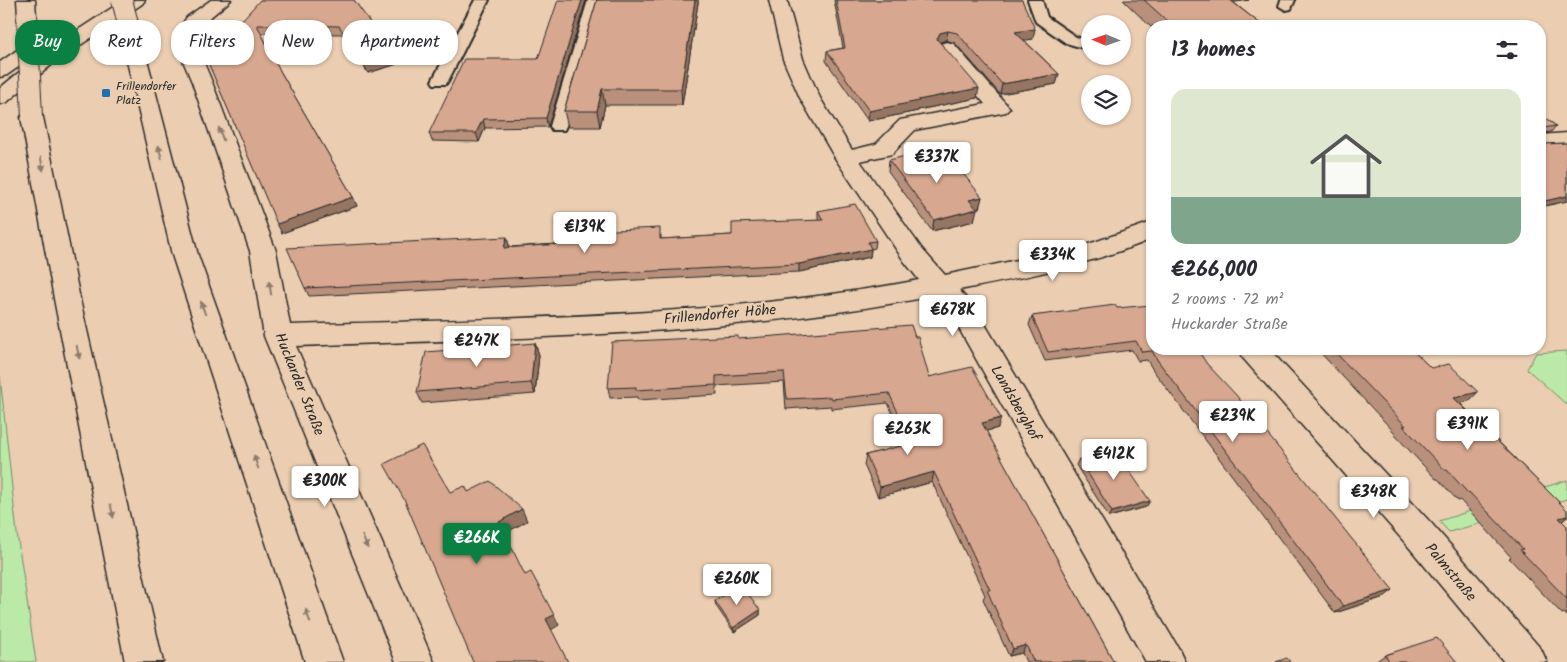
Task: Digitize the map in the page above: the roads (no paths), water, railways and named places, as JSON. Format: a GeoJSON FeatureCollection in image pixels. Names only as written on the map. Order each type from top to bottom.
{"type":"FeatureCollection","features":[{"type":"Feature","properties":{"kind":"main road"},"geometry":{"type":"LineString","coordinates":[[0,71],[106,0]]}},
{"type":"Feature","properties":{"kind":"main road"},"geometry":{"type":"LineString","coordinates":[[122,0],[185,254],[324,662]]}},
{"type":"Feature","properties":{"kind":"main road"},"geometry":{"type":"LineString","coordinates":[[0,98],[48,58],[136,0]]}},
{"type":"Feature","properties":{"kind":"main road","name":"Huckarder Straße"},"geometry":{"type":"LineString","coordinates":[[222,0],[194,21],[185,36],[186,44],[202,82],[264,251],[278,336],[415,662]]}},
{"type":"Feature","properties":{"kind":"main road","name":"Landsberghof"},"geometry":{"type":"LineString","coordinates":[[778,0],[793,59],[810,98],[846,158],[913,255],[967,318],[1166,662]]}},
{"type":"Feature","properties":{"kind":"main road"},"geometry":{"type":"LineString","coordinates":[[27,8],[32,117],[68,304],[144,662]]}},
{"type":"Feature","properties":{"kind":"main road"},"geometry":{"type":"LineString","coordinates":[[846,158],[884,148],[908,126],[1000,108],[947,48]]}},
{"type":"Feature","properties":{"kind":"main road"},"geometry":{"type":"LineString","coordinates":[[1546,142],[1567,140]]}},
{"type":"Feature","properties":{"kind":"main road","name":"Frillendorfer Höhe"},"geometry":{"type":"LineString","coordinates":[[278,336],[558,326],[723,315],[860,300],[940,286],[1092,252],[1146,238]]}},
{"type":"Feature","properties":{"kind":"main road","name":"Palmstraße"},"geometry":{"type":"LineString","coordinates":[[1257,355],[1420,535],[1528,662]]}},
{"type":"Feature","properties":{"kind":"lane"},"geometry":{"type":"LineString","coordinates":[[440,81],[482,0]]}},
{"type":"Feature","properties":{"kind":"lane"},"geometry":{"type":"LineString","coordinates":[[558,126],[595,0]]}},
{"type":"Feature","properties":{"kind":"lane"},"geometry":{"type":"LineString","coordinates":[[1035,0],[1041,19],[1071,40],[1081,43]]}},
{"type":"Feature","properties":{"kind":"place","name":"Frillendorfer Platz"},"geometry":{"type":"Point","coordinates":[106,93]}}]}
